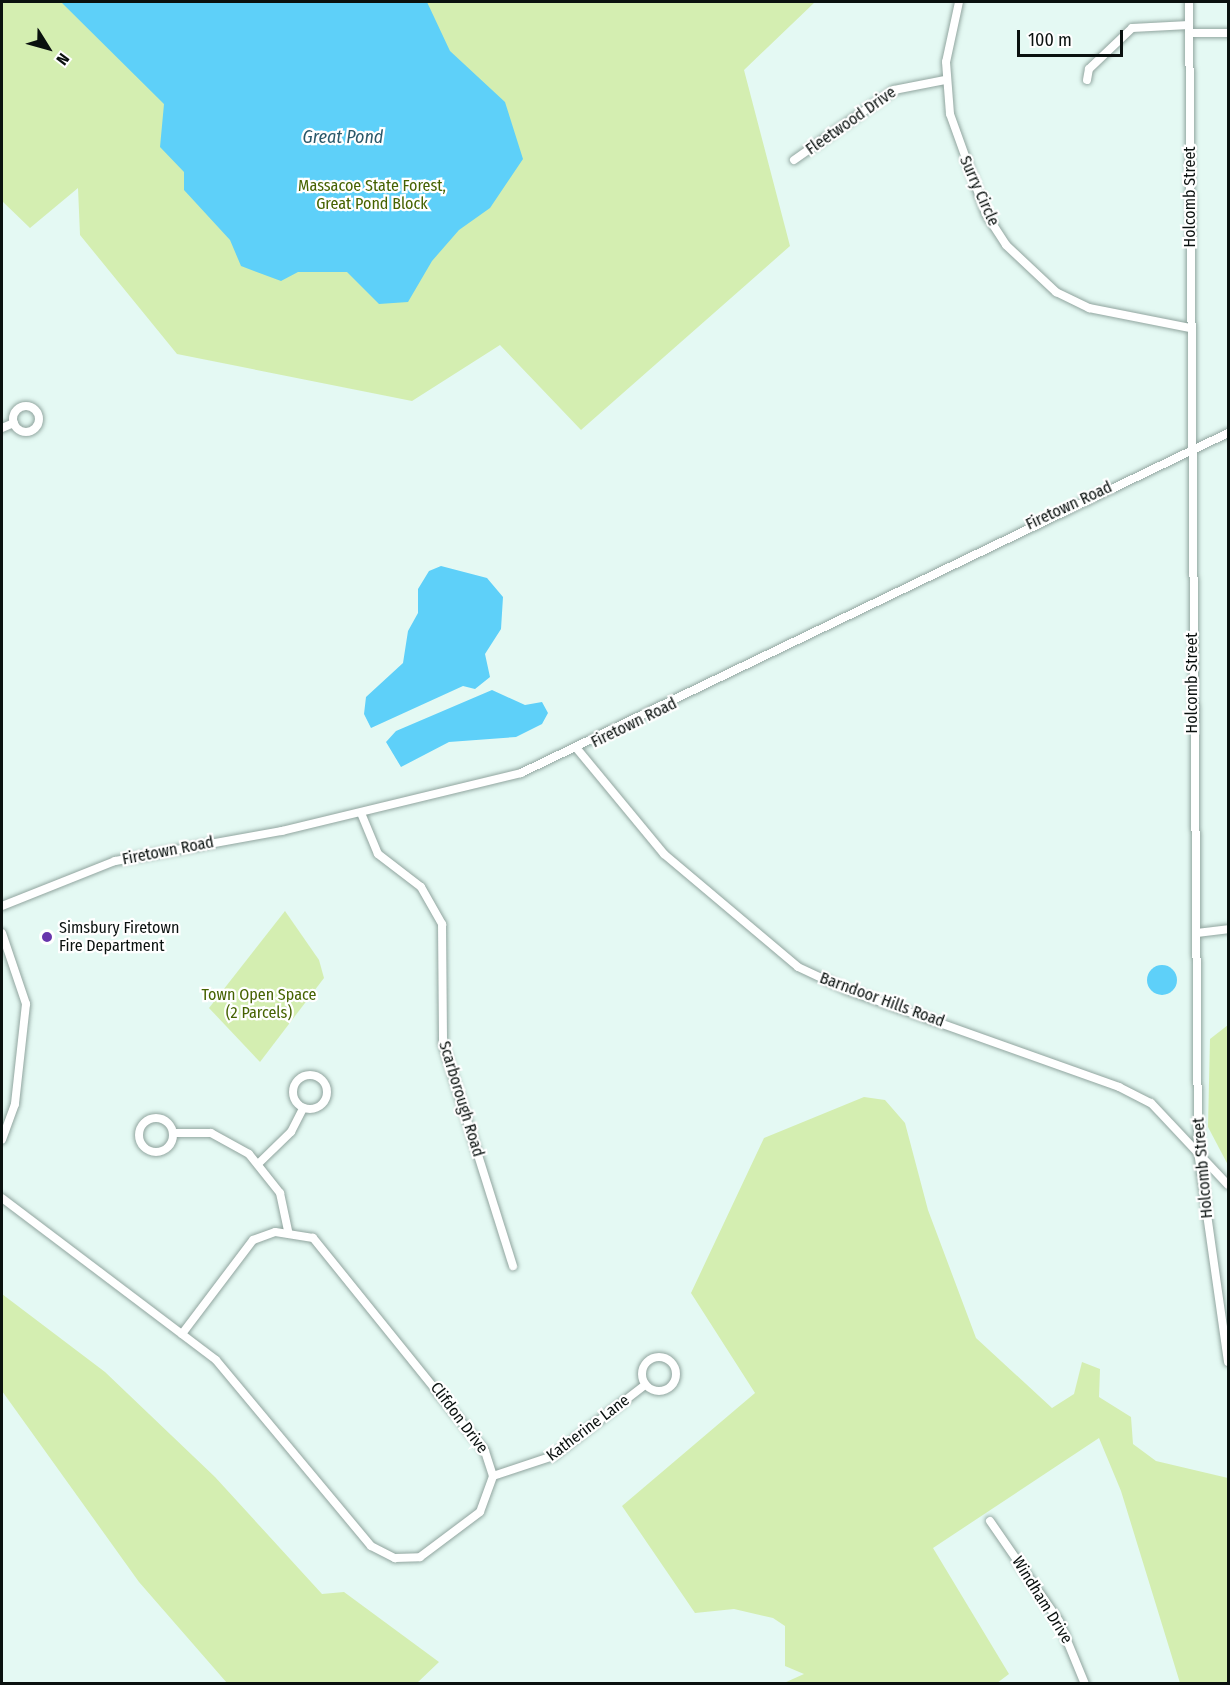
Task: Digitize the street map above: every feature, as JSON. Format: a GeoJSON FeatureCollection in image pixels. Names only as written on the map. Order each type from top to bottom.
{"type":"FeatureCollection","features":[{"type":"Feature","properties":{"kind":"street","name":"Surry Circle"},"geometry":{"type":"LineString","coordinates":[[959,2],[945,80],[962,156],[986,214],[1028,270],[1089,308],[1190,328]]}},
{"type":"Feature","properties":{"kind":"street","name":"Holcomb Street"},"geometry":{"type":"LineString","coordinates":[[1189,2],[1198,1150],[1228,1362]]}},
{"type":"Feature","properties":{"kind":"street"},"geometry":{"type":"LineString","coordinates":[[1087,81],[1089,69],[1132,28],[1189,29],[1228,33]]}},
{"type":"Feature","properties":{"kind":"street","name":"Fleetwood Drive"},"geometry":{"type":"LineString","coordinates":[[794,160],[894,90],[945,80]]}},
{"type":"Feature","properties":{"kind":"street"},"geometry":{"type":"LineString","coordinates":[[2,428],[14,423]]}},
{"type":"Feature","properties":{"kind":"street","name":"Firetown Road"},"geometry":{"type":"LineString","coordinates":[[2,906],[115,861],[361,813],[502,779],[578,750],[1191,449],[1228,433]]}},
{"type":"Feature","properties":{"kind":"street","name":"Barndoor Hills Road"},"geometry":{"type":"LineString","coordinates":[[578,750],[664,854],[798,967],[847,990],[1119,1086],[1151,1103],[1198,1150],[1228,1185]]}},
{"type":"Feature","properties":{"kind":"street","name":"Scarborough Road"},"geometry":{"type":"LineString","coordinates":[[361,813],[378,854],[421,887],[440,918],[443,1044],[513,1266]]}},
{"type":"Feature","properties":{"kind":"street"},"geometry":{"type":"LineString","coordinates":[[1197,933],[1228,929]]}},
{"type":"Feature","properties":{"kind":"street"},"geometry":{"type":"LineString","coordinates":[[2,933],[26,1004],[15,1104],[2,1140]]}},
{"type":"Feature","properties":{"kind":"street"},"geometry":{"type":"LineString","coordinates":[[316,1075],[325,1082],[326,1098],[314,1108],[303,1107],[293,1094],[296,1083],[316,1075]]}},
{"type":"Feature","properties":{"kind":"street"},"geometry":{"type":"LineString","coordinates":[[258,1164],[291,1132],[303,1107]]}},
{"type":"Feature","properties":{"kind":"street"},"geometry":{"type":"LineString","coordinates":[[154,1118],[164,1120],[173,1133],[161,1151],[149,1151],[139,1137],[141,1127],[154,1118]]}},
{"type":"Feature","properties":{"kind":"street"},"geometry":{"type":"LineString","coordinates":[[173,1133],[212,1133],[240,1146],[258,1164],[280,1193],[288,1232],[262,1235],[242,1249],[182,1334]]}},
{"type":"Feature","properties":{"kind":"street","name":"Clifdon Drive"},"geometry":{"type":"LineString","coordinates":[[2,1198],[182,1334],[237,1383],[353,1528],[382,1553],[420,1557],[440,1546],[480,1512],[493,1476],[476,1438],[325,1246],[288,1232]]}},
{"type":"Feature","properties":{"kind":"street","name":"Katherine Lane"},"geometry":{"type":"LineString","coordinates":[[651,1359],[672,1362],[676,1378],[670,1388],[654,1391],[645,1385],[643,1368],[651,1359]]}},
{"type":"Feature","properties":{"kind":"street","name":"Katherine Lane"},"geometry":{"type":"LineString","coordinates":[[493,1476],[554,1456],[645,1385]]}},
{"type":"Feature","properties":{"kind":"street","name":"Windham Drive"},"geometry":{"type":"LineString","coordinates":[[990,1521],[1059,1621],[1085,1683]]}},
{"type":"Feature","properties":{"kind":"green space","name":"Massacoe State Forest, Great Pond Block"},"geometry":{"type":"Polygon","coordinates":[[[2,2],[815,2],[744,70],[790,246],[581,430],[500,345],[412,401],[177,354],[80,235],[78,188],[30,228],[2,201],[2,2]]]}},
{"type":"Feature","properties":{"kind":"green space","name":"Town Open Space (2 Parcels)"},"geometry":{"type":"Polygon","coordinates":[[[285,911],[319,960],[324,978],[260,1062],[209,1008],[285,911]]]}},
{"type":"Feature","properties":{"kind":"green space"},"geometry":{"type":"Polygon","coordinates":[[[1228,1025],[1228,1165],[1208,1127],[1210,1039],[1228,1025]]]}},
{"type":"Feature","properties":{"kind":"green space"},"geometry":{"type":"Polygon","coordinates":[[[864,1097],[885,1100],[905,1123],[928,1210],[976,1338],[1052,1408],[1074,1394],[1082,1362],[1100,1369],[1099,1397],[1131,1417],[1133,1444],[1156,1461],[1228,1478],[1228,1683],[1180,1683],[1121,1491],[1099,1438],[933,1548],[1009,1674],[997,1683],[784,1683],[804,1674],[785,1666],[785,1626],[773,1618],[734,1609],[695,1613],[622,1506],[755,1393],[691,1293],[764,1138],[864,1097]]]}},
{"type":"Feature","properties":{"kind":"green space"},"geometry":{"type":"Polygon","coordinates":[[[2,1294],[105,1372],[215,1477],[322,1594],[344,1592],[439,1662],[417,1683],[227,1683],[139,1582],[2,1391],[2,1294]]]}},
{"type":"Feature","properties":{"kind":"water","name":"Great Pond"},"geometry":{"type":"Polygon","coordinates":[[[61,2],[427,2],[450,51],[505,102],[523,159],[490,208],[459,230],[432,261],[408,302],[379,304],[347,272],[298,272],[281,281],[241,266],[230,240],[184,190],[184,172],[160,147],[164,104],[61,2]]]}},
{"type":"Feature","properties":{"kind":"water"},"geometry":{"type":"Polygon","coordinates":[[[441,566],[487,578],[503,597],[501,629],[485,654],[490,677],[475,689],[463,686],[371,728],[364,714],[366,697],[403,663],[408,631],[418,613],[418,589],[429,571],[441,566]]]}},
{"type":"Feature","properties":{"kind":"water"},"geometry":{"type":"Polygon","coordinates":[[[492,690],[525,705],[542,702],[548,713],[542,724],[516,737],[449,742],[401,767],[386,742],[396,731],[492,690]]]}},
{"type":"Feature","properties":{"kind":"water"},"geometry":{"type":"Polygon","coordinates":[[[1162,965],[1168,966],[1176,974],[1176,986],[1168,994],[1162,995],[1156,994],[1148,986],[1147,980],[1148,974],[1156,966],[1162,965]]]}},
{"type":"Feature","properties":{"kind":"place","name":"Simsbury Firetown Fire Department"},"geometry":{"type":"Point","coordinates":[47,937]}}]}
